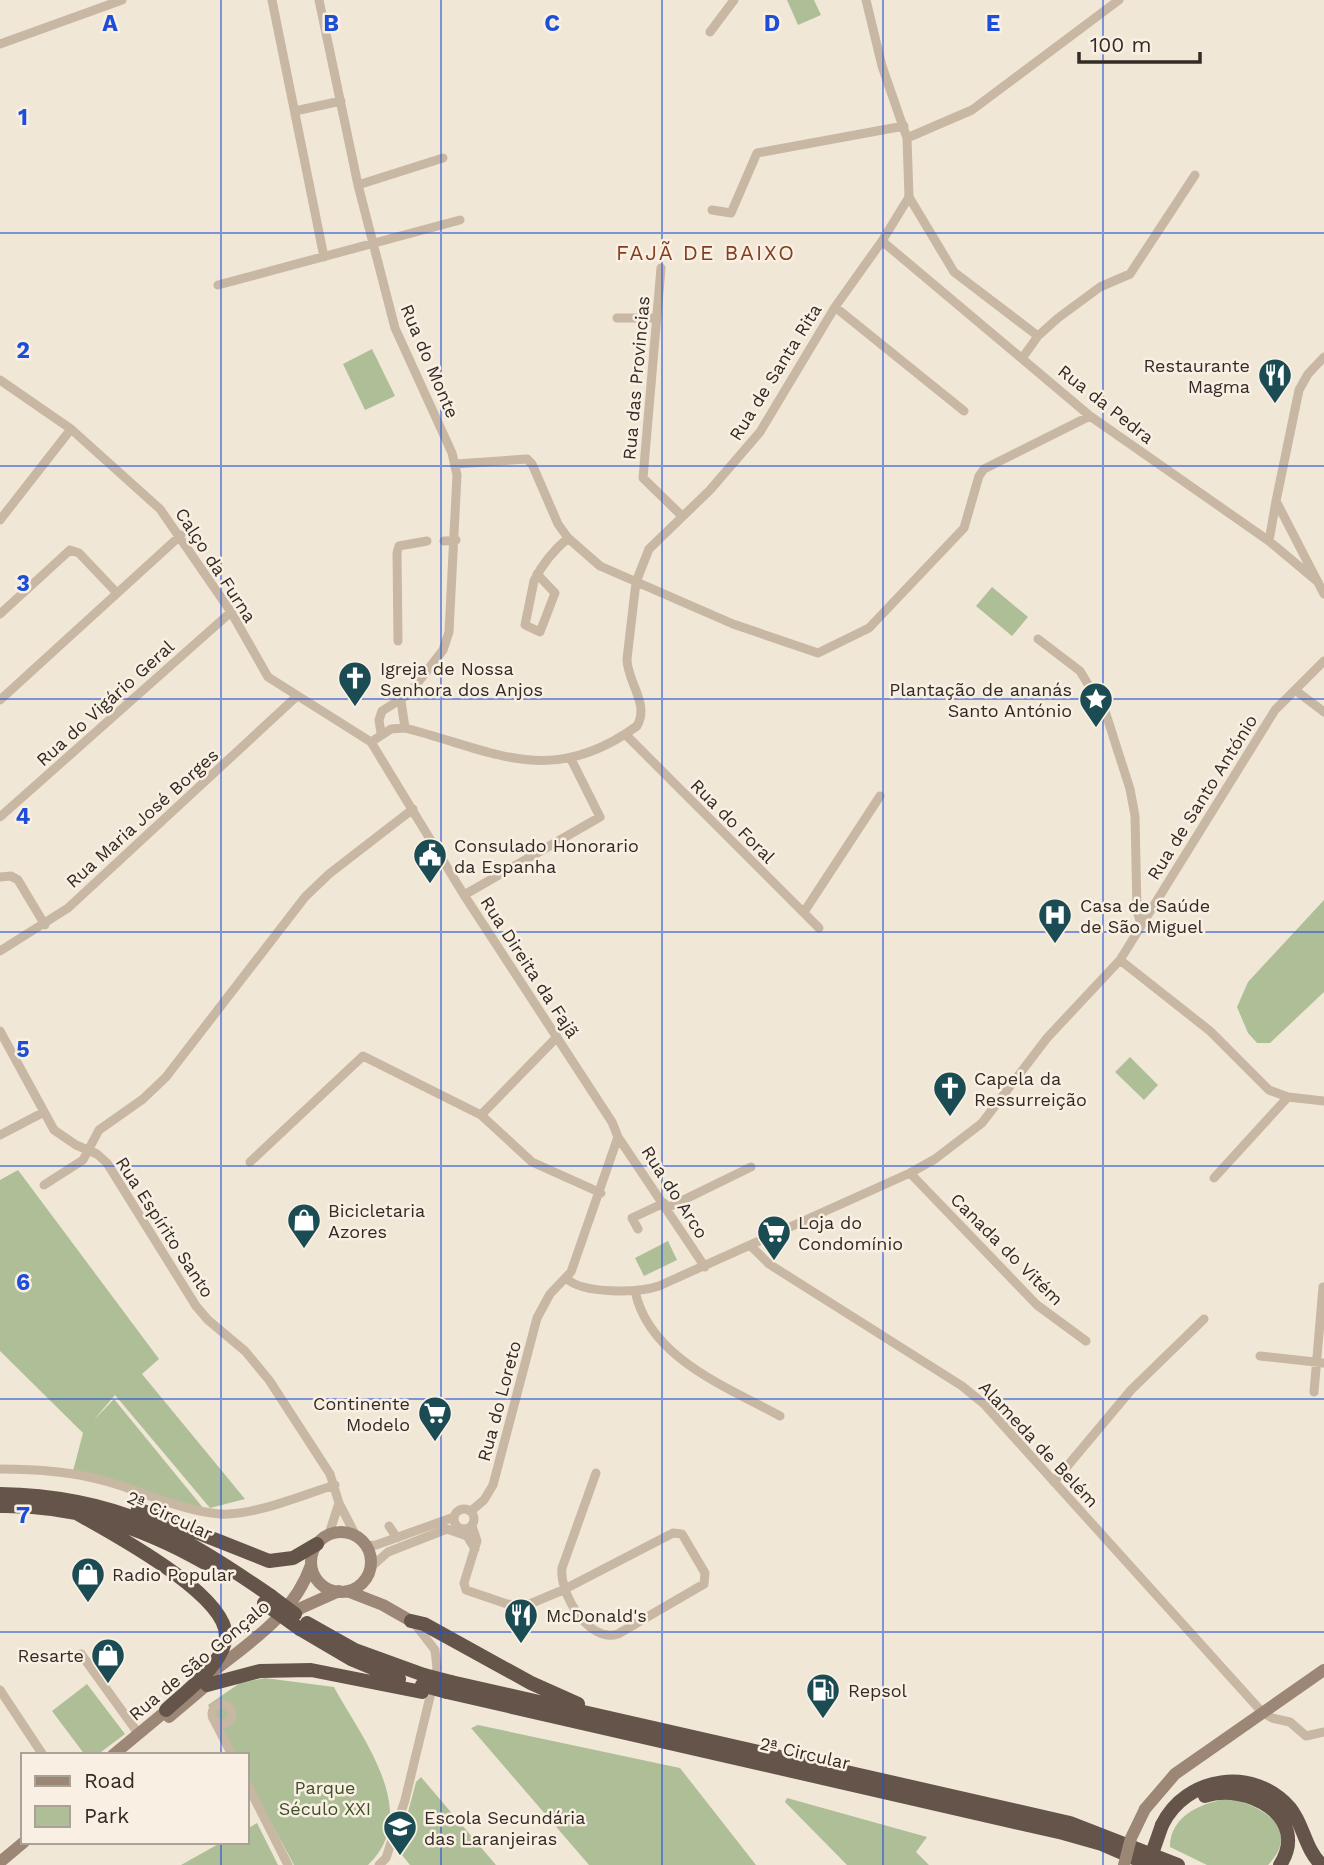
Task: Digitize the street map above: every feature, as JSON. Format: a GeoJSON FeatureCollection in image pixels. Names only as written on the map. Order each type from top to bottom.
{"type":"FeatureCollection","features":[{"type":"Feature","properties":{"kind":"highway","name":"2ª Circular"},"geometry":{"type":"LineString","coordinates":[[0,1494],[66,1499],[106,1507],[180,1537],[268,1600]]}},
{"type":"Feature","properties":{"kind":"highway"},"geometry":{"type":"LineString","coordinates":[[106,1507],[124,1505],[157,1515],[269,1561],[287,1560],[317,1544]]}},
{"type":"Feature","properties":{"kind":"highway","name":"2ª Circular"},"geometry":{"type":"LineString","coordinates":[[0,1506],[71,1510],[104,1517],[175,1545],[268,1600]]}},
{"type":"Feature","properties":{"kind":"highway"},"geometry":{"type":"LineString","coordinates":[[71,1510],[110,1532],[207,1599],[225,1624],[226,1639],[220,1655],[166,1710]]}},
{"type":"Feature","properties":{"kind":"highway"},"geometry":{"type":"LineString","coordinates":[[268,1600],[373,1670],[423,1684]]}},
{"type":"Feature","properties":{"kind":"highway"},"geometry":{"type":"LineString","coordinates":[[411,1621],[424,1624],[521,1678],[598,1715]]}},
{"type":"Feature","properties":{"kind":"highway"},"geometry":{"type":"LineString","coordinates":[[207,1685],[260,1671],[311,1670],[449,1687]]}},
{"type":"Feature","properties":{"kind":"highway","name":"2ª Circular"},"geometry":{"type":"LineString","coordinates":[[449,1687],[598,1715],[1070,1823],[1178,1865]]}},
{"type":"Feature","properties":{"kind":"highway","name":"2ª Circular"},"geometry":{"type":"LineString","coordinates":[[449,1687],[1063,1833],[1102,1844],[1151,1865]]}},
{"type":"Feature","properties":{"kind":"highway"},"geometry":{"type":"LineString","coordinates":[[1151,1865],[1174,1807],[1199,1788],[1229,1780],[1250,1783],[1280,1798],[1292,1811],[1311,1852],[1322,1865]]}},
{"type":"Feature","properties":{"kind":"highway"},"geometry":{"type":"LineString","coordinates":[[1165,1826],[1178,1812],[1202,1797],[1229,1791],[1251,1797],[1272,1809],[1284,1822],[1288,1843],[1280,1865]]}},
{"type":"Feature","properties":{"kind":"main road"},"geometry":{"type":"LineString","coordinates":[[383,1605],[368,1572],[366,1546],[356,1536],[343,1532],[329,1534],[317,1544],[311,1565],[324,1586],[383,1605],[411,1621]]}},
{"type":"Feature","properties":{"kind":"main road","name":"Rua de São Gonçalo"},"geometry":{"type":"LineString","coordinates":[[115,1753],[276,1621],[302,1589],[311,1565]]}},
{"type":"Feature","properties":{"kind":"main road"},"geometry":{"type":"LineString","coordinates":[[343,1591],[355,1588],[368,1572]]}},
{"type":"Feature","properties":{"kind":"main road","name":"Rua de São Gonçalo"},"geometry":{"type":"LineString","coordinates":[[127,1753],[301,1608],[343,1591]]}},
{"type":"Feature","properties":{"kind":"main road"},"geometry":{"type":"LineString","coordinates":[[1124,1865],[1131,1838],[1145,1809],[1175,1774],[1324,1670]]}},
{"type":"Feature","properties":{"kind":"main road"},"geometry":{"type":"LineString","coordinates":[[0,1852],[21,1834]]}},
{"type":"Feature","properties":{"kind":"main road"},"geometry":{"type":"LineString","coordinates":[[0,1862],[22,1844]]}},
{"type":"Feature","properties":{"kind":"street"},"geometry":{"type":"LineString","coordinates":[[0,44],[122,0]]}},
{"type":"Feature","properties":{"kind":"street"},"geometry":{"type":"LineString","coordinates":[[272,0],[324,257]]}},
{"type":"Feature","properties":{"kind":"street","name":"Rua do Monte"},"geometry":{"type":"LineString","coordinates":[[319,0],[358,185],[398,336],[456,464],[456,540],[449,632],[443,650],[401,701],[382,711],[379,720],[381,733]]}},
{"type":"Feature","properties":{"kind":"street"},"geometry":{"type":"LineString","coordinates":[[710,32],[734,0]]}},
{"type":"Feature","properties":{"kind":"street"},"geometry":{"type":"LineString","coordinates":[[866,0],[882,66],[907,138],[909,197],[954,272],[1038,336]]}},
{"type":"Feature","properties":{"kind":"street"},"geometry":{"type":"LineString","coordinates":[[907,138],[972,110],[1119,0]]}},
{"type":"Feature","properties":{"kind":"street"},"geometry":{"type":"LineString","coordinates":[[295,111],[341,101]]}},
{"type":"Feature","properties":{"kind":"street"},"geometry":{"type":"LineString","coordinates":[[712,210],[731,213],[757,153],[904,126]]}},
{"type":"Feature","properties":{"kind":"street"},"geometry":{"type":"LineString","coordinates":[[358,185],[443,158]]}},
{"type":"Feature","properties":{"kind":"street"},"geometry":{"type":"LineString","coordinates":[[1023,357],[1038,336],[1094,291],[1130,274],[1195,175]]}},
{"type":"Feature","properties":{"kind":"street","name":"Rua de Santa Rita"},"geometry":{"type":"LineString","coordinates":[[625,734],[637,726],[642,713],[627,659],[636,582],[649,549],[725,474],[760,432],[835,307],[882,241],[909,197]]}},
{"type":"Feature","properties":{"kind":"street"},"geometry":{"type":"LineString","coordinates":[[218,285],[460,220]]}},
{"type":"Feature","properties":{"kind":"street","name":"Rua da Pedra"},"geometry":{"type":"LineString","coordinates":[[882,241],[1090,416],[1269,541],[1318,582]]}},
{"type":"Feature","properties":{"kind":"street","name":"Rua das Provincias"},"geometry":{"type":"LineString","coordinates":[[661,268],[643,478],[682,516]]}},
{"type":"Feature","properties":{"kind":"street"},"geometry":{"type":"LineString","coordinates":[[835,307],[964,411]]}},
{"type":"Feature","properties":{"kind":"street"},"geometry":{"type":"LineString","coordinates":[[617,318],[656,318]]}},
{"type":"Feature","properties":{"kind":"street"},"geometry":{"type":"LineString","coordinates":[[1269,541],[1299,390],[1308,374],[1324,357]]}},
{"type":"Feature","properties":{"kind":"street","name":"Calço da Furna"},"geometry":{"type":"LineString","coordinates":[[0,380],[71,429],[160,509],[181,535],[231,612],[264,673],[296,697],[371,742]]}},
{"type":"Feature","properties":{"kind":"street"},"geometry":{"type":"LineString","coordinates":[[456,464],[530,461],[548,505],[568,538],[600,566],[733,624],[821,653],[869,628],[964,528],[979,476],[984,469],[1090,416]]}},
{"type":"Feature","properties":{"kind":"street"},"geometry":{"type":"LineString","coordinates":[[0,520],[71,429]]}},
{"type":"Feature","properties":{"kind":"street"},"geometry":{"type":"LineString","coordinates":[[1276,501],[1324,594]]}},
{"type":"Feature","properties":{"kind":"street"},"geometry":{"type":"LineString","coordinates":[[0,700],[181,535]]}},
{"type":"Feature","properties":{"kind":"street"},"geometry":{"type":"LineString","coordinates":[[537,575],[555,593],[540,632],[525,625],[537,575],[568,538]]}},
{"type":"Feature","properties":{"kind":"street"},"geometry":{"type":"LineString","coordinates":[[444,541],[456,540]]}},
{"type":"Feature","properties":{"kind":"street"},"geometry":{"type":"LineString","coordinates":[[398,641],[399,546],[406,542],[427,541]]}},
{"type":"Feature","properties":{"kind":"street"},"geometry":{"type":"LineString","coordinates":[[0,614],[67,553],[74,550],[116,593]]}},
{"type":"Feature","properties":{"kind":"street","name":"Rua do Vigário Geral"},"geometry":{"type":"LineString","coordinates":[[0,817],[231,612]]}},
{"type":"Feature","properties":{"kind":"street"},"geometry":{"type":"LineString","coordinates":[[1038,639],[1080,671],[1106,714],[1130,789],[1135,816],[1137,911],[1141,924]]}},
{"type":"Feature","properties":{"kind":"street","name":"Rua de Santo António"},"geometry":{"type":"LineString","coordinates":[[567,1279],[578,1286],[635,1291],[659,1286],[910,1173],[935,1159],[982,1123],[1078,1001],[1120,960],[1275,710],[1324,661]]}},
{"type":"Feature","properties":{"kind":"street"},"geometry":{"type":"LineString","coordinates":[[1295,690],[1324,712]]}},
{"type":"Feature","properties":{"kind":"street","name":"Rua Maria José Borges"},"geometry":{"type":"LineString","coordinates":[[0,951],[45,925],[106,873],[296,697]]}},
{"type":"Feature","properties":{"kind":"street"},"geometry":{"type":"LineString","coordinates":[[401,701],[405,728]]}},
{"type":"Feature","properties":{"kind":"street"},"geometry":{"type":"LineString","coordinates":[[371,742],[381,733],[405,728],[525,761],[571,759],[625,734]]}},
{"type":"Feature","properties":{"kind":"street","name":"Rua do Foral"},"geometry":{"type":"LineString","coordinates":[[625,734],[820,928]]}},
{"type":"Feature","properties":{"kind":"street","name":"Rua Direita da Fajã"},"geometry":{"type":"LineString","coordinates":[[371,742],[464,895],[612,1122],[618,1137]]}},
{"type":"Feature","properties":{"kind":"street"},"geometry":{"type":"LineString","coordinates":[[464,895],[600,817],[571,759]]}},
{"type":"Feature","properties":{"kind":"street"},"geometry":{"type":"LineString","coordinates":[[804,912],[880,796]]}},
{"type":"Feature","properties":{"kind":"street","name":"Rua Espírito Santo"},"geometry":{"type":"LineString","coordinates":[[356,1536],[340,1503],[335,1485],[269,1380],[245,1351],[208,1320],[196,1306],[107,1163],[89,1150],[105,1125],[133,1107],[166,1077],[305,897],[329,874],[413,809]]}},
{"type":"Feature","properties":{"kind":"street"},"geometry":{"type":"LineString","coordinates":[[4,876],[18,880],[45,925]]}},
{"type":"Feature","properties":{"kind":"street"},"geometry":{"type":"LineString","coordinates":[[1120,960],[1210,1031],[1262,1084],[1288,1097],[1324,1101]]}},
{"type":"Feature","properties":{"kind":"street"},"geometry":{"type":"LineString","coordinates":[[0,1031],[3,1041],[54,1130],[89,1150],[80,1163],[44,1185]]}},
{"type":"Feature","properties":{"kind":"street"},"geometry":{"type":"LineString","coordinates":[[481,1115],[557,1037]]}},
{"type":"Feature","properties":{"kind":"street"},"geometry":{"type":"LineString","coordinates":[[250,1162],[363,1056],[481,1115],[533,1162],[601,1193]]}},
{"type":"Feature","properties":{"kind":"street"},"geometry":{"type":"LineString","coordinates":[[1214,1178],[1288,1097]]}},
{"type":"Feature","properties":{"kind":"street"},"geometry":{"type":"LineString","coordinates":[[0,1135],[44,1112]]}},
{"type":"Feature","properties":{"kind":"street"},"geometry":{"type":"LineString","coordinates":[[567,1279],[601,1193],[618,1137]]}},
{"type":"Feature","properties":{"kind":"street","name":"Rua do Arco"},"geometry":{"type":"LineString","coordinates":[[618,1137],[705,1267]]}},
{"type":"Feature","properties":{"kind":"street"},"geometry":{"type":"LineString","coordinates":[[638,1229],[632,1218],[666,1206],[751,1167]]}},
{"type":"Feature","properties":{"kind":"street","name":"Canada do Vitém"},"geometry":{"type":"LineString","coordinates":[[910,1173],[1037,1306],[1086,1341]]}},
{"type":"Feature","properties":{"kind":"street","name":"Alameda de Belém"},"geometry":{"type":"LineString","coordinates":[[751,1246],[769,1264],[969,1391],[1262,1712]]}},
{"type":"Feature","properties":{"kind":"street","name":"Rua do Loreto"},"geometry":{"type":"LineString","coordinates":[[471,1511],[484,1500],[493,1485],[537,1318],[550,1294],[567,1279]]}},
{"type":"Feature","properties":{"kind":"street"},"geometry":{"type":"LineString","coordinates":[[1314,1392],[1320,1362],[1323,1287]]}},
{"type":"Feature","properties":{"kind":"street"},"geometry":{"type":"LineString","coordinates":[[635,1291],[642,1317],[682,1361],[780,1416]]}},
{"type":"Feature","properties":{"kind":"street"},"geometry":{"type":"LineString","coordinates":[[1054,1482],[1130,1390],[1204,1319]]}},
{"type":"Feature","properties":{"kind":"street"},"geometry":{"type":"LineString","coordinates":[[1260,1356],[1320,1362]]}},
{"type":"Feature","properties":{"kind":"street"},"geometry":{"type":"LineString","coordinates":[[0,1469],[40,1469],[100,1480],[188,1508],[223,1514],[253,1509],[335,1485]]}},
{"type":"Feature","properties":{"kind":"street"},"geometry":{"type":"LineString","coordinates":[[368,1572],[388,1552],[452,1523],[461,1509],[471,1511],[474,1516],[472,1525],[477,1534],[464,1584],[470,1594],[525,1606],[563,1590],[676,1532],[684,1537],[706,1577],[701,1588],[610,1636],[598,1634],[572,1605],[563,1590],[562,1568],[596,1472]]}},
{"type":"Feature","properties":{"kind":"street"},"geometry":{"type":"LineString","coordinates":[[329,1534],[340,1503]]}},
{"type":"Feature","properties":{"kind":"street"},"geometry":{"type":"LineString","coordinates":[[452,1523],[467,1536],[475,1549]]}},
{"type":"Feature","properties":{"kind":"street"},"geometry":{"type":"LineString","coordinates":[[366,1546],[452,1523],[463,1529],[472,1525]]}},
{"type":"Feature","properties":{"kind":"street"},"geometry":{"type":"LineString","coordinates":[[389,1526],[397,1538]]}},
{"type":"Feature","properties":{"kind":"street"},"geometry":{"type":"LineString","coordinates":[[379,1865],[386,1858],[401,1812],[437,1668],[435,1650],[430,1639],[411,1621]]}},
{"type":"Feature","properties":{"kind":"street"},"geometry":{"type":"LineString","coordinates":[[81,1654],[138,1733]]}},
{"type":"Feature","properties":{"kind":"street"},"geometry":{"type":"LineString","coordinates":[[0,1690],[42,1753]]}},
{"type":"Feature","properties":{"kind":"street"},"geometry":{"type":"LineString","coordinates":[[223,1738],[232,1713],[225,1704],[213,1709],[215,1722],[223,1738],[231,1753]]}},
{"type":"Feature","properties":{"kind":"street"},"geometry":{"type":"LineString","coordinates":[[1262,1712],[1272,1718],[1290,1721],[1306,1736],[1324,1732]]}},
{"type":"Feature","properties":{"kind":"street"},"geometry":{"type":"LineString","coordinates":[[215,1722],[226,1724]]}},
{"type":"Feature","properties":{"kind":"street"},"geometry":{"type":"LineString","coordinates":[[248,1786],[288,1865]]}},
{"type":"Feature","properties":{"kind":"green space"},"geometry":{"type":"Polygon","coordinates":[[[787,0],[814,0],[821,15],[798,25],[787,0]]]}},
{"type":"Feature","properties":{"kind":"green space"},"geometry":{"type":"Polygon","coordinates":[[[372,349],[395,396],[365,410],[343,364],[372,349]]]}},
{"type":"Feature","properties":{"kind":"green space"},"geometry":{"type":"Polygon","coordinates":[[[992,587],[1028,617],[1012,636],[976,606],[992,587]]]}},
{"type":"Feature","properties":{"kind":"green space"},"geometry":{"type":"Polygon","coordinates":[[[1324,900],[1324,992],[1270,1043],[1257,1043],[1248,1033],[1237,1007],[1248,982],[1324,900]]]}},
{"type":"Feature","properties":{"kind":"green space"},"geometry":{"type":"Polygon","coordinates":[[[1130,1057],[1158,1085],[1144,1100],[1115,1072],[1130,1057]]]}},
{"type":"Feature","properties":{"kind":"green space"},"geometry":{"type":"Polygon","coordinates":[[[18,1170],[159,1359],[142,1374],[245,1499],[210,1508],[115,1395],[93,1421],[114,1399],[204,1509],[73,1471],[83,1433],[0,1351],[0,1180],[18,1170]]]}},
{"type":"Feature","properties":{"kind":"green space"},"geometry":{"type":"Polygon","coordinates":[[[668,1241],[677,1260],[644,1276],[635,1258],[668,1241]]]}},
{"type":"Feature","properties":{"kind":"green space","name":"Parque Século XXI"},"geometry":{"type":"Polygon","coordinates":[[[265,1678],[334,1687],[371,1752],[389,1799],[390,1822],[383,1844],[368,1865],[294,1865],[248,1780],[248,1753],[233,1753],[208,1705],[240,1683],[265,1678]]]}},
{"type":"Feature","properties":{"kind":"green space"},"geometry":{"type":"Polygon","coordinates":[[[87,1684],[125,1734],[100,1753],[84,1753],[52,1711],[87,1684]]]}},
{"type":"Feature","properties":{"kind":"green space"},"geometry":{"type":"Polygon","coordinates":[[[478,1725],[680,1768],[756,1865],[589,1865],[471,1728],[478,1725]]]}},
{"type":"Feature","properties":{"kind":"green space"},"geometry":{"type":"Polygon","coordinates":[[[421,1777],[496,1865],[410,1865],[398,1850],[416,1782],[421,1777]]]}},
{"type":"Feature","properties":{"kind":"green space"},"geometry":{"type":"Polygon","coordinates":[[[787,1798],[927,1837],[916,1852],[929,1865],[847,1865],[785,1802],[787,1798]]]}},
{"type":"Feature","properties":{"kind":"green space"},"geometry":{"type":"Polygon","coordinates":[[[1231,1799],[1255,1807],[1266,1814],[1280,1831],[1281,1841],[1268,1865],[1207,1865],[1170,1847],[1176,1826],[1182,1818],[1210,1803],[1231,1799]]]}},
{"type":"Feature","properties":{"kind":"green space"},"geometry":{"type":"Polygon","coordinates":[[[257,1823],[278,1865],[181,1865],[218,1844],[248,1844],[248,1828],[257,1823]]]}},
{"type":"Feature","properties":{"kind":"place","name":"Restaurante Magma"},"geometry":{"type":"Point","coordinates":[1275,405]}},
{"type":"Feature","properties":{"kind":"place","name":"Igreja de Nossa Senhora dos Anjos"},"geometry":{"type":"Point","coordinates":[355,708]}},
{"type":"Feature","properties":{"kind":"place","name":"Plantação de ananás Santo António"},"geometry":{"type":"Point","coordinates":[1096,729]}},
{"type":"Feature","properties":{"kind":"place","name":"Consulado Honorario da Espanha"},"geometry":{"type":"Point","coordinates":[430,885]}},
{"type":"Feature","properties":{"kind":"place","name":"Casa de Saúde de São Miguel"},"geometry":{"type":"Point","coordinates":[1055,945]}},
{"type":"Feature","properties":{"kind":"place","name":"Capela da Ressurreição"},"geometry":{"type":"Point","coordinates":[950,1118]}},
{"type":"Feature","properties":{"kind":"place","name":"Bicicletaria Azores"},"geometry":{"type":"Point","coordinates":[304,1250]}},
{"type":"Feature","properties":{"kind":"place","name":"Loja do Condomínio"},"geometry":{"type":"Point","coordinates":[774,1262]}},
{"type":"Feature","properties":{"kind":"place","name":"Continente Modelo"},"geometry":{"type":"Point","coordinates":[435,1443]}},
{"type":"Feature","properties":{"kind":"place","name":"Radio Popular"},"geometry":{"type":"Point","coordinates":[88,1604]}},
{"type":"Feature","properties":{"kind":"place","name":"McDonald's"},"geometry":{"type":"Point","coordinates":[521,1645]}},
{"type":"Feature","properties":{"kind":"place","name":"Resarte"},"geometry":{"type":"Point","coordinates":[108,1685]}},
{"type":"Feature","properties":{"kind":"place","name":"Repsol"},"geometry":{"type":"Point","coordinates":[823,1720]}},
{"type":"Feature","properties":{"kind":"place","name":"Escola Secundária das Laranjeiras"},"geometry":{"type":"Point","coordinates":[400,1857]}},
{"type":"Feature","properties":{"kind":"district","name":"FAJÃ DE BAIXO"},"geometry":{"type":"Point","coordinates":[706,252]}}]}
